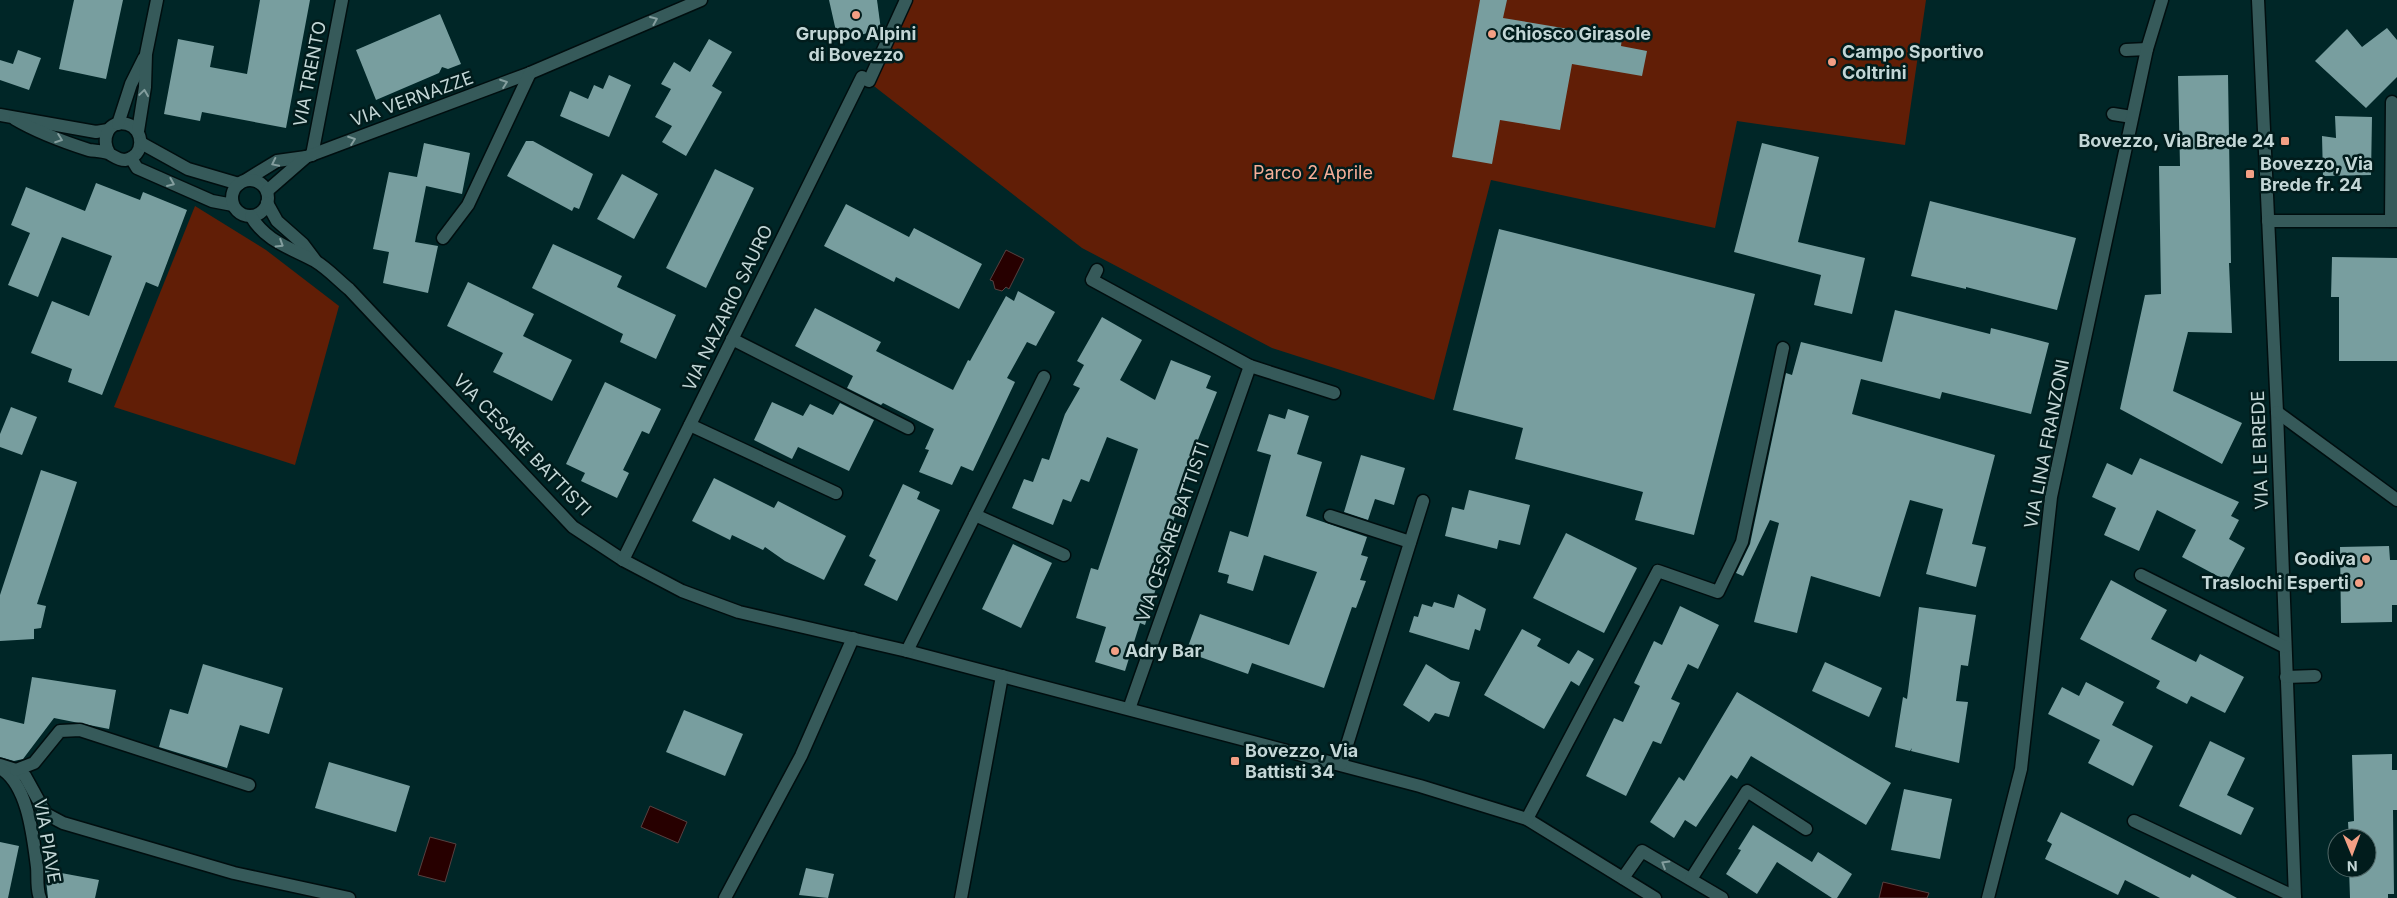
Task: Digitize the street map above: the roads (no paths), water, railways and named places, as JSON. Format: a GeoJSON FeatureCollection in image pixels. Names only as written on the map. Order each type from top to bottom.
{"type":"FeatureCollection","features":[{"type":"Feature","properties":{"kind":"street"},"geometry":{"type":"LineString","coordinates":[[130,158],[136,154],[139,137],[145,87],[146,54],[157,0]]}},
{"type":"Feature","properties":{"kind":"street","name":"VIA TRENTO"},"geometry":{"type":"LineString","coordinates":[[309,156],[342,0]]}},
{"type":"Feature","properties":{"kind":"street","name":"VIA VERNAZZE"},"geometry":{"type":"LineString","coordinates":[[243,182],[277,161],[309,156],[530,74],[701,0]]}},
{"type":"Feature","properties":{"kind":"street","name":"VIA NAZARIO SAURO"},"geometry":{"type":"LineString","coordinates":[[623,560],[862,77],[869,81],[906,0]]}},
{"type":"Feature","properties":{"kind":"street","name":"VIA LINA FRANZONI"},"geometry":{"type":"LineString","coordinates":[[1988,898],[2021,769],[2051,497],[2147,49],[2162,0]]}},
{"type":"Feature","properties":{"kind":"street","name":"VIA LE BREDE"},"geometry":{"type":"LineString","coordinates":[[2258,0],[2277,412],[2295,898]]}},
{"type":"Feature","properties":{"kind":"street"},"geometry":{"type":"LineString","coordinates":[[2126,50],[2147,49]]}},
{"type":"Feature","properties":{"kind":"street"},"geometry":{"type":"LineString","coordinates":[[109,153],[105,146],[105,138],[113,127],[146,54]]}},
{"type":"Feature","properties":{"kind":"street"},"geometry":{"type":"LineString","coordinates":[[443,238],[468,205],[530,74]]}},
{"type":"Feature","properties":{"kind":"street"},"geometry":{"type":"LineString","coordinates":[[2268,221],[2394,221],[2392,102]]}},
{"type":"Feature","properties":{"kind":"street"},"geometry":{"type":"LineString","coordinates":[[2113,114],[2132,117]]}},
{"type":"Feature","properties":{"kind":"street","name":"VIA CESARE BATTISTI"},"geometry":{"type":"LineString","coordinates":[[0,115],[15,119],[43,121],[96,132],[128,124],[139,137],[188,170],[243,182],[255,180],[262,184],[277,221],[303,244],[316,262]]}},
{"type":"Feature","properties":{"kind":"street","name":"VIA CESARE BATTISTI"},"geometry":{"type":"LineString","coordinates":[[15,119],[30,128],[82,147],[109,153],[119,159],[130,158],[137,168],[212,200],[233,205],[240,213],[251,216],[262,232],[281,245],[316,262],[349,288],[573,526],[623,560],[682,591],[739,612],[907,651],[1341,764],[1527,819],[1655,898]]}},
{"type":"Feature","properties":{"kind":"street","name":"VIA VERNAZZE"},"geometry":{"type":"LineString","coordinates":[[267,197],[309,156]]}},
{"type":"Feature","properties":{"kind":"street"},"geometry":{"type":"LineString","coordinates":[[233,205],[234,189],[243,182]]}},
{"type":"Feature","properties":{"kind":"street"},"geometry":{"type":"LineString","coordinates":[[251,216],[260,214],[267,197]]}},
{"type":"Feature","properties":{"kind":"street"},"geometry":{"type":"LineString","coordinates":[[1097,270],[1092,280],[1250,366],[1334,393]]}},
{"type":"Feature","properties":{"kind":"street"},"geometry":{"type":"LineString","coordinates":[[732,339],[908,428]]}},
{"type":"Feature","properties":{"kind":"street"},"geometry":{"type":"LineString","coordinates":[[1527,819],[1658,571],[1718,592],[1742,542],[1783,348]]}},
{"type":"Feature","properties":{"kind":"street","name":"VIA CESARE BATTISTI"},"geometry":{"type":"LineString","coordinates":[[1129,709],[1250,366]]}},
{"type":"Feature","properties":{"kind":"street"},"geometry":{"type":"LineString","coordinates":[[907,651],[1044,376]]}},
{"type":"Feature","properties":{"kind":"street"},"geometry":{"type":"LineString","coordinates":[[2277,412],[2397,500]]}},
{"type":"Feature","properties":{"kind":"street"},"geometry":{"type":"LineString","coordinates":[[690,425],[836,493]]}},
{"type":"Feature","properties":{"kind":"street"},"geometry":{"type":"LineString","coordinates":[[1341,764],[1423,501]]}},
{"type":"Feature","properties":{"kind":"street"},"geometry":{"type":"LineString","coordinates":[[975,515],[1064,556]]}},
{"type":"Feature","properties":{"kind":"street"},"geometry":{"type":"LineString","coordinates":[[1330,516],[1410,542]]}},
{"type":"Feature","properties":{"kind":"street"},"geometry":{"type":"LineString","coordinates":[[2141,575],[2285,647]]}},
{"type":"Feature","properties":{"kind":"street"},"geometry":{"type":"LineString","coordinates":[[725,898],[801,756],[853,638]]}},
{"type":"Feature","properties":{"kind":"street"},"geometry":{"type":"LineString","coordinates":[[961,898],[1002,676]]}},
{"type":"Feature","properties":{"kind":"street"},"geometry":{"type":"LineString","coordinates":[[2286,677],[2315,676]]}},
{"type":"Feature","properties":{"kind":"street"},"geometry":{"type":"LineString","coordinates":[[16,770],[34,762],[60,730],[80,730],[249,785]]}},
{"type":"Feature","properties":{"kind":"street"},"geometry":{"type":"LineString","coordinates":[[0,764],[16,770],[25,776],[33,787],[46,814],[63,823],[234,873],[349,898]]}},
{"type":"Feature","properties":{"kind":"street","name":"VIA PIAVE"},"geometry":{"type":"LineString","coordinates":[[0,768],[20,788],[29,821],[40,898]]}},
{"type":"Feature","properties":{"kind":"street"},"geometry":{"type":"LineString","coordinates":[[1691,879],[1747,792],[1806,829]]}},
{"type":"Feature","properties":{"kind":"street"},"geometry":{"type":"LineString","coordinates":[[2134,821],[2295,898]]}},
{"type":"Feature","properties":{"kind":"street"},"geometry":{"type":"LineString","coordinates":[[1623,878],[1642,852],[1722,898]]}},
{"type":"Feature","properties":{"kind":"place","name":"Gruppo Alpini di Bovezzo"},"geometry":{"type":"Point","coordinates":[856,15]}},
{"type":"Feature","properties":{"kind":"place","name":"Chiosco Girasole"},"geometry":{"type":"Point","coordinates":[1492,34]}},
{"type":"Feature","properties":{"kind":"place","name":"Campo Sportivo Coltrini"},"geometry":{"type":"Point","coordinates":[1832,62]}},
{"type":"Feature","properties":{"kind":"place","name":"Bovezzo, Via Brede 24"},"geometry":{"type":"Point","coordinates":[2285,141]}},
{"type":"Feature","properties":{"kind":"place","name":"Bovezzo, Via Brede fr. 24"},"geometry":{"type":"Point","coordinates":[2250,174]}},
{"type":"Feature","properties":{"kind":"place","name":"Godiva"},"geometry":{"type":"Point","coordinates":[2366,559]}},
{"type":"Feature","properties":{"kind":"place","name":"Traslochi Esperti"},"geometry":{"type":"Point","coordinates":[2359,583]}},
{"type":"Feature","properties":{"kind":"place","name":"Adry Bar"},"geometry":{"type":"Point","coordinates":[1115,651]}},
{"type":"Feature","properties":{"kind":"place","name":"Bovezzo, Via Battisti 34"},"geometry":{"type":"Point","coordinates":[1235,761]}},
{"type":"Feature","properties":{"kind":"park label","name":"Parco 2 Aprile"},"geometry":{"type":"Point","coordinates":[1313,173]}}]}
